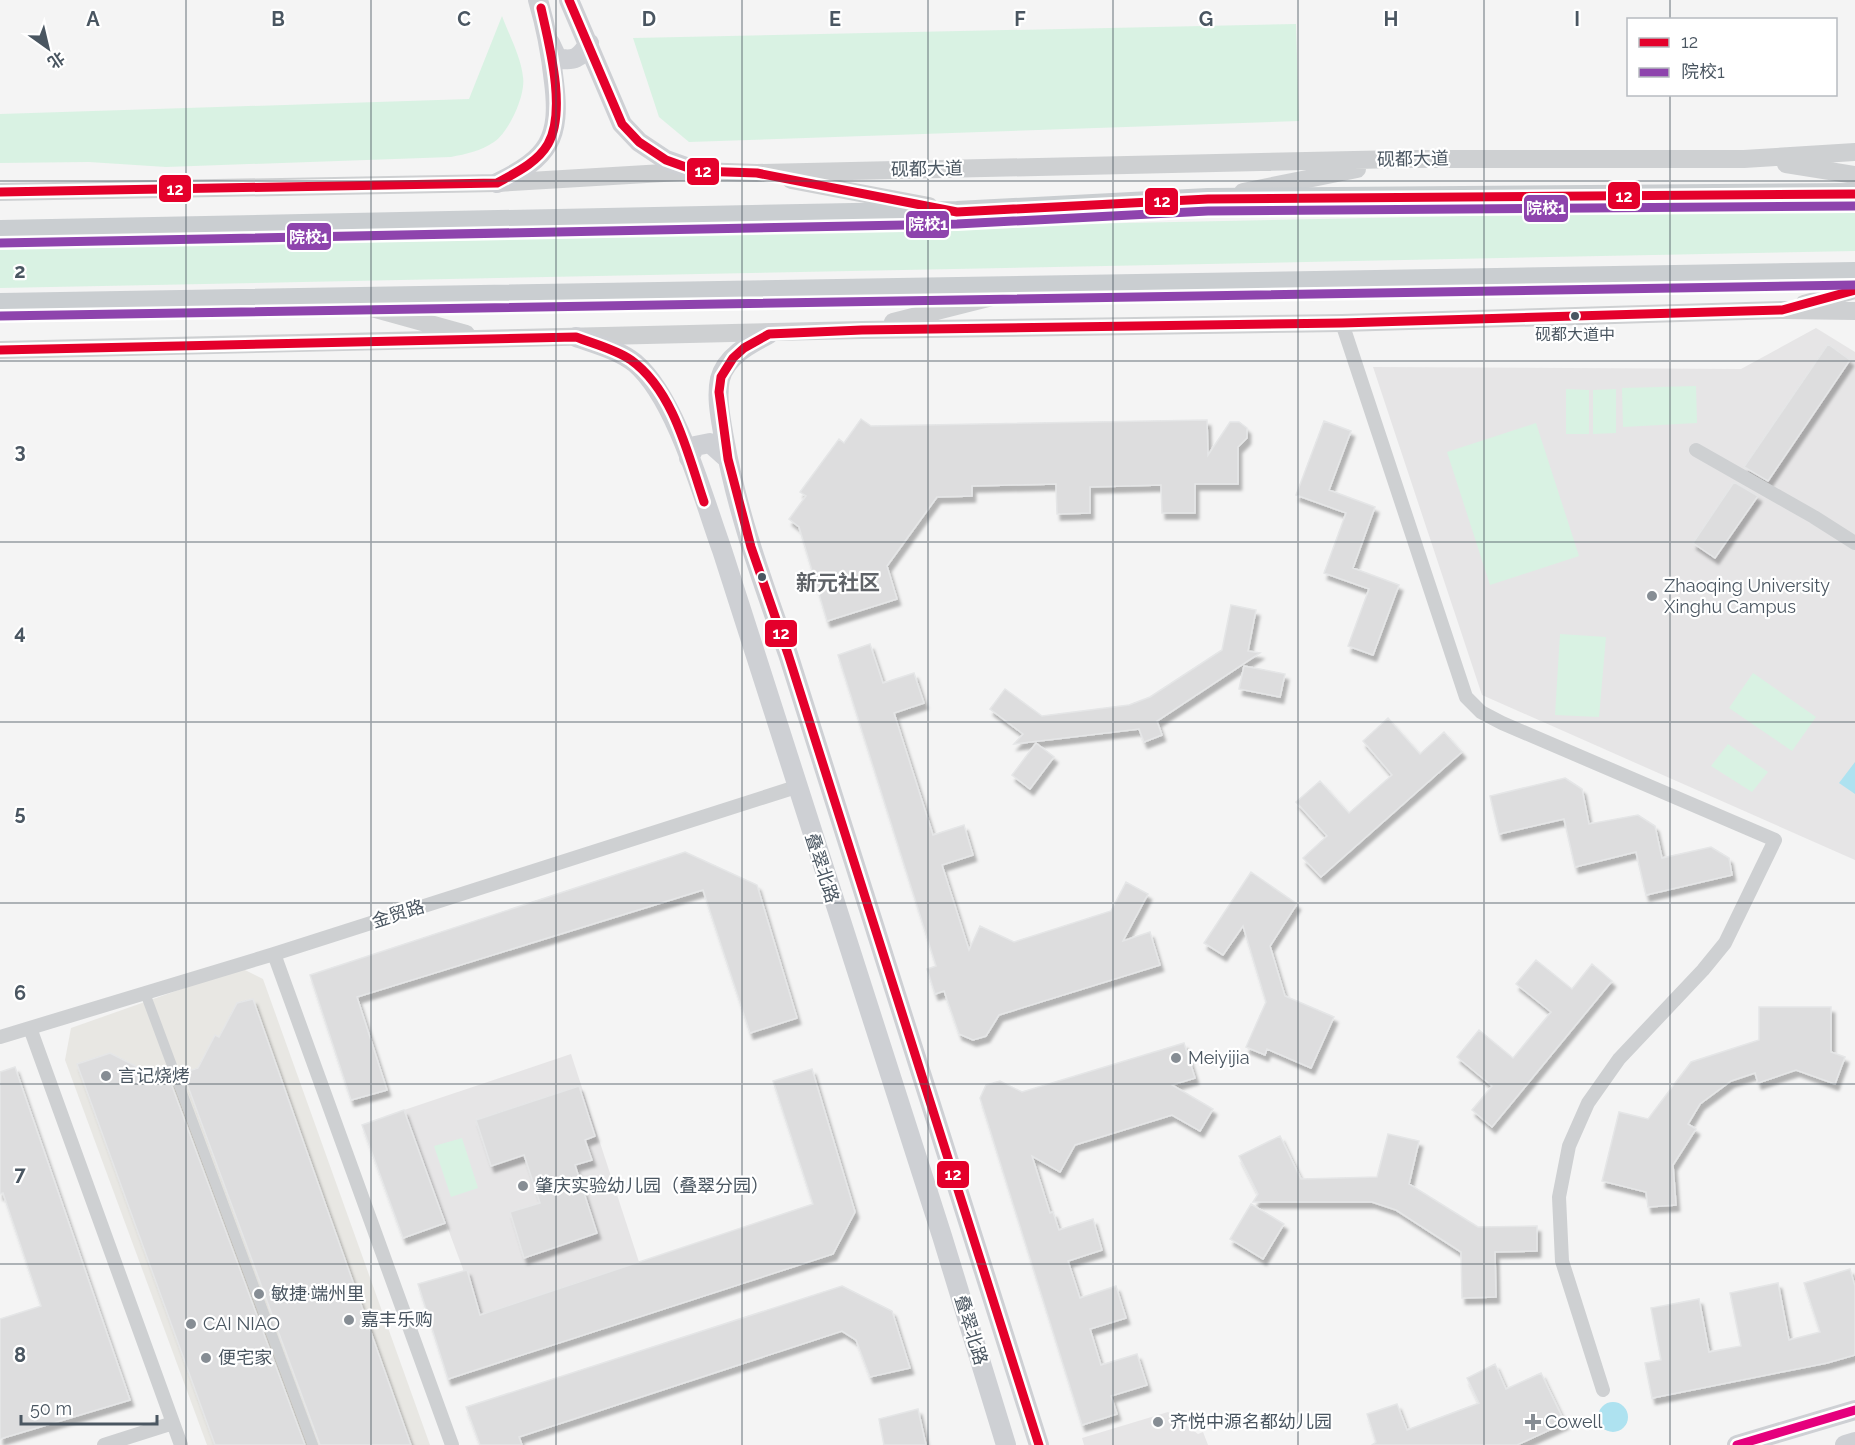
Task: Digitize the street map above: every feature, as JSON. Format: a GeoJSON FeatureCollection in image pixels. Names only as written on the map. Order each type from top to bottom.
{"type":"FeatureCollection","features":[{"type":"Feature","properties":{"kind":"main road"},"geometry":{"type":"LineString","coordinates":[[497,183],[521,171],[539,156],[556,130],[558,112],[550,43],[538,0]]}},
{"type":"Feature","properties":{"kind":"main road"},"geometry":{"type":"LineString","coordinates":[[569,0],[622,124],[639,142],[666,160],[697,171]]}},
{"type":"Feature","properties":{"kind":"main road"},"geometry":{"type":"LineString","coordinates":[[550,43],[557,58],[570,61],[582,56],[589,43]]}},
{"type":"Feature","properties":{"kind":"main road"},"geometry":{"type":"LineString","coordinates":[[0,231],[957,212],[1208,199],[1855,194]]}},
{"type":"Feature","properties":{"kind":"main road"},"geometry":{"type":"LineString","coordinates":[[0,304],[1855,273]]}},
{"type":"Feature","properties":{"kind":"main road","name":"叠翠北路"},"geometry":{"type":"LineString","coordinates":[[769,334],[744,348],[733,358],[721,377],[720,412],[728,459],[751,547],[788,654],[1039,1445]]}},
{"type":"Feature","properties":{"kind":"main road","name":"叠翠北路"},"geometry":{"type":"LineString","coordinates":[[576,337],[616,351],[633,362],[652,380],[688,458],[722,550],[942,1236],[1006,1445]]}},
{"type":"Feature","properties":{"kind":"main road"},"geometry":{"type":"LineString","coordinates":[[688,458],[695,446],[710,443],[728,459]]}},
{"type":"Feature","properties":{"kind":"main road"},"geometry":{"type":"LineString","coordinates":[[1737,1445],[1855,1410]]}},
{"type":"Feature","properties":{"kind":"main road"},"geometry":{"type":"LineString","coordinates":[[1845,1445],[1855,1442]]}},
{"type":"Feature","properties":{"kind":"street","name":"砚都大道"},"geometry":{"type":"LineString","coordinates":[[0,192],[497,183],[697,171],[757,173],[1402,159],[1744,159],[1855,152]]}},
{"type":"Feature","properties":{"kind":"street"},"geometry":{"type":"LineString","coordinates":[[1208,199],[1402,159]]}},
{"type":"Feature","properties":{"kind":"street"},"geometry":{"type":"LineString","coordinates":[[1744,159],[1855,175]]}},
{"type":"Feature","properties":{"kind":"street"},"geometry":{"type":"LineString","coordinates":[[757,173],[957,212]]}},
{"type":"Feature","properties":{"kind":"street"},"geometry":{"type":"LineString","coordinates":[[862,330],[1028,288]]}},
{"type":"Feature","properties":{"kind":"street"},"geometry":{"type":"LineString","coordinates":[[1782,310],[1855,290]]}},
{"type":"Feature","properties":{"kind":"street"},"geometry":{"type":"LineString","coordinates":[[335,298],[484,339]]}},
{"type":"Feature","properties":{"kind":"street"},"geometry":{"type":"LineString","coordinates":[[0,350],[769,334],[862,330],[1342,323],[1782,310],[1855,311]]}},
{"type":"Feature","properties":{"kind":"street"},"geometry":{"type":"LineString","coordinates":[[1342,323],[1466,697],[1481,712],[1502,723],[1775,840],[1725,943],[1703,970],[1619,1059],[1588,1103],[1569,1146],[1559,1197],[1562,1261],[1603,1390]]}},
{"type":"Feature","properties":{"kind":"street"},"geometry":{"type":"LineString","coordinates":[[1696,450],[1855,543]]}},
{"type":"Feature","properties":{"kind":"street","name":"金贸路"},"geometry":{"type":"LineString","coordinates":[[0,1037],[274,954],[796,786]]}},
{"type":"Feature","properties":{"kind":"street"},"geometry":{"type":"LineString","coordinates":[[274,954],[452,1445]]}},
{"type":"Feature","properties":{"kind":"street"},"geometry":{"type":"LineString","coordinates":[[145,993],[313,1445]]}},
{"type":"Feature","properties":{"kind":"street"},"geometry":{"type":"LineString","coordinates":[[30,1028],[181,1445]]}},
{"type":"Feature","properties":{"kind":"street"},"geometry":{"type":"LineString","coordinates":[[104,1445],[173,1423]]}},
{"type":"Feature","properties":{"kind":"shaded area","name":"Zhaoqing University Xinghu Campus"},"geometry":{"type":"Polygon","coordinates":[[[1816,328],[1855,352],[1855,860],[1482,695],[1373,367],[1741,369],[1816,328]]]}},
{"type":"Feature","properties":{"kind":"shaded area","name":"敏捷·端州里"},"geometry":{"type":"Polygon","coordinates":[[[241,968],[263,979],[430,1445],[207,1445],[65,1060],[71,1028],[241,968]]]}},
{"type":"Feature","properties":{"kind":"shaded area","name":"肇庆实验幼儿园（叠翠分园）"},"geometry":{"type":"Polygon","coordinates":[[[571,1054],[639,1262],[480,1315],[404,1110],[571,1054]]]}},
{"type":"Feature","properties":{"kind":"shaded area","name":"齐悦中源名都幼儿园"},"geometry":{"type":"Polygon","coordinates":[[[1168,1412],[1198,1434],[1203,1432],[1208,1445],[1084,1445],[1082,1438],[1168,1412]]]}},
{"type":"Feature","properties":{"kind":"green space"},"geometry":{"type":"Polygon","coordinates":[[[502,16],[520,62],[523,77],[522,93],[511,122],[500,137],[473,152],[451,157],[166,167],[89,162],[0,163],[0,114],[469,99],[502,16]]]}},
{"type":"Feature","properties":{"kind":"green space"},"geometry":{"type":"Polygon","coordinates":[[[1296,24],[1299,121],[689,142],[659,117],[633,38],[1296,24]]]}},
{"type":"Feature","properties":{"kind":"green space"},"geometry":{"type":"Polygon","coordinates":[[[1855,208],[1855,251],[0,288],[0,246],[1855,208]]]}},
{"type":"Feature","properties":{"kind":"green space"},"geometry":{"type":"Polygon","coordinates":[[[1696,386],[1697,423],[1623,427],[1622,388],[1696,386]]]}},
{"type":"Feature","properties":{"kind":"green space"},"geometry":{"type":"Polygon","coordinates":[[[1566,389],[1589,390],[1589,434],[1566,434],[1566,389]]]}},
{"type":"Feature","properties":{"kind":"green space"},"geometry":{"type":"Polygon","coordinates":[[[1616,389],[1616,433],[1593,434],[1593,390],[1616,389]]]}},
{"type":"Feature","properties":{"kind":"green space"},"geometry":{"type":"Polygon","coordinates":[[[1536,423],[1579,556],[1490,585],[1447,452],[1536,423]]]}},
{"type":"Feature","properties":{"kind":"green space"},"geometry":{"type":"Polygon","coordinates":[[[1560,634],[1606,637],[1599,717],[1555,715],[1560,634]]]}},
{"type":"Feature","properties":{"kind":"green space"},"geometry":{"type":"Polygon","coordinates":[[[1753,673],[1816,717],[1792,751],[1729,708],[1753,673]]]}},
{"type":"Feature","properties":{"kind":"green space"},"geometry":{"type":"Polygon","coordinates":[[[1728,744],[1768,772],[1752,792],[1711,766],[1728,744]]]}},
{"type":"Feature","properties":{"kind":"green space"},"geometry":{"type":"Polygon","coordinates":[[[462,1138],[478,1188],[451,1197],[434,1146],[462,1138]]]}},
{"type":"Feature","properties":{"kind":"water"},"geometry":{"type":"Polygon","coordinates":[[[1855,762],[1855,794],[1839,783],[1855,762]]]}},
{"type":"Feature","properties":{"kind":"water"},"geometry":{"type":"Polygon","coordinates":[[[1613,1402],[1624,1406],[1628,1417],[1624,1428],[1613,1432],[1602,1428],[1598,1417],[1602,1406],[1613,1402]]]}},
{"type":"Feature","properties":{"kind":"building"},"geometry":{"type":"Polygon","coordinates":[[[1828,344],[1850,360],[1768,481],[1744,467],[1828,344]]]}},
{"type":"Feature","properties":{"kind":"building"},"geometry":{"type":"Polygon","coordinates":[[[861,419],[871,426],[1207,420],[1208,455],[1230,422],[1239,422],[1247,428],[1247,438],[1238,447],[1238,484],[1195,484],[1195,513],[1162,513],[1161,485],[1090,487],[1090,513],[1057,514],[1056,484],[972,486],[972,496],[937,497],[887,566],[897,599],[827,621],[799,527],[789,519],[806,496],[800,492],[839,439],[844,443],[861,419]]]}},
{"type":"Feature","properties":{"kind":"building"},"geometry":{"type":"Polygon","coordinates":[[[1324,421],[1351,431],[1329,490],[1375,507],[1353,568],[1399,585],[1373,655],[1348,646],[1369,589],[1324,573],[1346,513],[1296,495],[1324,421]]]}},
{"type":"Feature","properties":{"kind":"building"},"geometry":{"type":"Polygon","coordinates":[[[1734,482],[1758,496],[1715,558],[1693,543],[1734,482]]]}},
{"type":"Feature","properties":{"kind":"building"},"geometry":{"type":"Polygon","coordinates":[[[1231,605],[1256,610],[1248,651],[1260,653],[1157,721],[1162,735],[1144,742],[1139,729],[1014,744],[1023,734],[990,709],[1005,689],[1042,716],[1129,705],[1150,697],[1222,650],[1231,605]]]}},
{"type":"Feature","properties":{"kind":"building"},"geometry":{"type":"Polygon","coordinates":[[[870,644],[883,683],[914,673],[924,703],[894,713],[933,835],[964,825],[973,855],[942,865],[969,950],[980,926],[1014,942],[1111,911],[1126,882],[1148,894],[1123,941],[1150,932],[1160,965],[999,1015],[986,1036],[973,1040],[959,1034],[944,991],[935,994],[927,969],[936,966],[838,655],[870,644]]]}},
{"type":"Feature","properties":{"kind":"building"},"geometry":{"type":"Polygon","coordinates":[[[1244,666],[1285,674],[1280,697],[1239,689],[1244,666]]]}},
{"type":"Feature","properties":{"kind":"building"},"geometry":{"type":"Polygon","coordinates":[[[1388,718],[1420,754],[1444,732],[1462,752],[1321,877],[1303,858],[1327,836],[1296,802],[1320,781],[1349,813],[1392,775],[1363,741],[1388,718]]]}},
{"type":"Feature","properties":{"kind":"building"},"geometry":{"type":"Polygon","coordinates":[[[1036,743],[1054,757],[1030,789],[1012,775],[1036,743]]]}},
{"type":"Feature","properties":{"kind":"building"},"geometry":{"type":"Polygon","coordinates":[[[1565,778],[1582,789],[1589,824],[1638,815],[1655,826],[1662,858],[1711,847],[1729,858],[1732,875],[1646,895],[1636,852],[1575,867],[1564,819],[1499,834],[1490,796],[1565,778]]]}},
{"type":"Feature","properties":{"kind":"building"},"geometry":{"type":"Polygon","coordinates":[[[685,852],[757,885],[797,1018],[750,1033],[703,890],[357,997],[387,1090],[351,1100],[310,975],[685,852]]]}},
{"type":"Feature","properties":{"kind":"building"},"geometry":{"type":"Polygon","coordinates":[[[1251,872],[1297,904],[1270,946],[1285,996],[1334,1017],[1311,1068],[1267,1049],[1265,1055],[1246,1047],[1266,1002],[1243,926],[1223,955],[1204,943],[1251,872]]]}},
{"type":"Feature","properties":{"kind":"building"},"geometry":{"type":"Polygon","coordinates":[[[1536,960],[1572,989],[1592,964],[1612,981],[1492,1127],[1472,1110],[1492,1086],[1457,1057],[1479,1030],[1513,1058],[1551,1012],[1516,984],[1536,960]]]}},
{"type":"Feature","properties":{"kind":"building"},"geometry":{"type":"Polygon","coordinates":[[[253,999],[411,1445],[320,1445],[183,1073],[198,1068],[215,1035],[219,1037],[237,1003],[253,999]]]}},
{"type":"Feature","properties":{"kind":"building"},"geometry":{"type":"Polygon","coordinates":[[[1759,1007],[1831,1007],[1831,1052],[1845,1057],[1835,1084],[1796,1070],[1758,1083],[1755,1073],[1731,1081],[1700,1104],[1688,1124],[1696,1129],[1673,1165],[1676,1205],[1648,1207],[1646,1192],[1602,1181],[1619,1112],[1648,1119],[1691,1062],[1759,1040],[1759,1007]]]}},
{"type":"Feature","properties":{"kind":"building"},"geometry":{"type":"Polygon","coordinates":[[[1184,1043],[1195,1078],[1172,1085],[1213,1109],[1200,1131],[1172,1115],[1075,1145],[1060,1172],[1032,1156],[1050,1213],[1053,1212],[1059,1230],[1093,1219],[1102,1250],[1068,1261],[1080,1298],[1116,1286],[1126,1318],[1090,1329],[1101,1365],[1137,1354],[1147,1385],[1111,1396],[1117,1414],[1082,1425],[980,1098],[986,1085],[1000,1081],[1022,1092],[1184,1043]]]}},
{"type":"Feature","properties":{"kind":"building"},"geometry":{"type":"Polygon","coordinates":[[[110,1053],[163,1080],[169,1078],[305,1445],[215,1445],[77,1064],[110,1053]]]}},
{"type":"Feature","properties":{"kind":"building"},"geometry":{"type":"Polygon","coordinates":[[[15,1067],[130,1400],[0,1439],[0,1319],[41,1306],[3,1193],[0,1194],[0,1072],[15,1067]]]}},
{"type":"Feature","properties":{"kind":"building"},"geometry":{"type":"Polygon","coordinates":[[[812,1069],[855,1212],[833,1254],[448,1379],[418,1284],[467,1270],[480,1315],[813,1204],[773,1081],[812,1069]]]}},
{"type":"Feature","properties":{"kind":"building"},"geometry":{"type":"Polygon","coordinates":[[[579,1086],[595,1136],[585,1140],[592,1160],[575,1165],[597,1233],[524,1258],[510,1212],[540,1203],[524,1155],[491,1166],[476,1120],[579,1086]]]}},
{"type":"Feature","properties":{"kind":"building"},"geometry":{"type":"Polygon","coordinates":[[[404,1110],[445,1223],[403,1238],[362,1125],[404,1110]]]}},
{"type":"Feature","properties":{"kind":"building"},"geometry":{"type":"Polygon","coordinates":[[[1388,1134],[1419,1141],[1409,1184],[1478,1227],[1537,1226],[1537,1251],[1495,1252],[1496,1297],[1462,1298],[1461,1252],[1396,1210],[1372,1202],[1253,1202],[1258,1194],[1239,1156],[1280,1136],[1301,1179],[1377,1177],[1388,1134]]]}},
{"type":"Feature","properties":{"kind":"building"},"geometry":{"type":"Polygon","coordinates":[[[1251,1204],[1284,1224],[1263,1259],[1230,1239],[1251,1204]]]}},
{"type":"Feature","properties":{"kind":"building"},"geometry":{"type":"Polygon","coordinates":[[[1850,1269],[1855,1286],[1855,1355],[1827,1363],[1652,1398],[1645,1363],[1661,1360],[1651,1308],[1699,1299],[1709,1352],[1741,1346],[1730,1293],[1778,1283],[1789,1340],[1820,1332],[1804,1283],[1850,1269]]]}},
{"type":"Feature","properties":{"kind":"building"},"geometry":{"type":"Polygon","coordinates":[[[842,1286],[892,1311],[910,1368],[870,1377],[856,1340],[842,1331],[519,1437],[522,1445],[480,1445],[466,1407],[842,1286]]]}},
{"type":"Feature","properties":{"kind":"building"},"geometry":{"type":"Polygon","coordinates":[[[1495,1364],[1506,1389],[1541,1373],[1565,1423],[1517,1445],[1372,1445],[1376,1442],[1367,1414],[1397,1404],[1407,1430],[1479,1403],[1467,1378],[1495,1364]]]}},
{"type":"Feature","properties":{"kind":"building"},"geometry":{"type":"Polygon","coordinates":[[[918,1409],[926,1445],[884,1445],[879,1419],[918,1409]]]}},
{"type":"Feature","properties":{"kind":"transit line","name":"12"},"geometry":{"type":"LineString","coordinates":[[569,0],[622,124],[639,142],[666,160],[697,171],[757,173],[957,212],[1208,199],[1855,194]]}},
{"type":"Feature","properties":{"kind":"transit line","name":"12"},"geometry":{"type":"LineString","coordinates":[[0,192],[497,183],[538,157],[548,144],[553,130],[556,114],[555,77],[541,8]]}},
{"type":"Feature","properties":{"kind":"transit line","name":"院校1"},"geometry":{"type":"LineString","coordinates":[[0,243],[957,224],[1208,211],[1855,206]]}},
{"type":"Feature","properties":{"kind":"transit line","name":"院校1"},"geometry":{"type":"LineString","coordinates":[[0,316],[1855,285]]}},
{"type":"Feature","properties":{"kind":"transit line","name":"12"},"geometry":{"type":"LineString","coordinates":[[1039,1445],[788,654],[751,547],[728,459],[719,392],[721,377],[733,358],[744,348],[769,334],[862,330],[1342,323],[1782,310],[1855,290]]}},
{"type":"Feature","properties":{"kind":"transit line","name":"12"},"geometry":{"type":"LineString","coordinates":[[0,350],[576,337],[625,356],[646,373],[669,406],[678,425],[704,502]]}},
{"type":"Feature","properties":{"kind":"transit line"},"geometry":{"type":"LineString","coordinates":[[1737,1445],[1855,1410]]}},
{"type":"Feature","properties":{"kind":"place","name":"砚都大道中"},"geometry":{"type":"Point","coordinates":[1575,316]}},
{"type":"Feature","properties":{"kind":"place","name":"Zhaoqing University Xinghu Campus"},"geometry":{"type":"Point","coordinates":[1652,596]}},
{"type":"Feature","properties":{"kind":"place","name":"Meiyijia"},"geometry":{"type":"Point","coordinates":[1176,1058]}},
{"type":"Feature","properties":{"kind":"place","name":"言记烧烤"},"geometry":{"type":"Point","coordinates":[106,1076]}},
{"type":"Feature","properties":{"kind":"place","name":"肇庆实验幼儿园（叠翠分园）"},"geometry":{"type":"Point","coordinates":[523,1186]}},
{"type":"Feature","properties":{"kind":"place","name":"敏捷·端州里"},"geometry":{"type":"Point","coordinates":[259,1294]}},
{"type":"Feature","properties":{"kind":"place","name":"嘉丰乐购"},"geometry":{"type":"Point","coordinates":[349,1320]}},
{"type":"Feature","properties":{"kind":"place","name":"CAI NIAO"},"geometry":{"type":"Point","coordinates":[191,1324]}},
{"type":"Feature","properties":{"kind":"place","name":"便宅家"},"geometry":{"type":"Point","coordinates":[206,1358]}},
{"type":"Feature","properties":{"kind":"place","name":"齐悦中源名都幼儿园"},"geometry":{"type":"Point","coordinates":[1158,1422]}},
{"type":"Feature","properties":{"kind":"place","name":"Cowell"},"geometry":{"type":"Point","coordinates":[1533,1422]}},
{"type":"Feature","properties":{"kind":"district","name":"新元社区"},"geometry":{"type":"Point","coordinates":[838,583]}}]}
